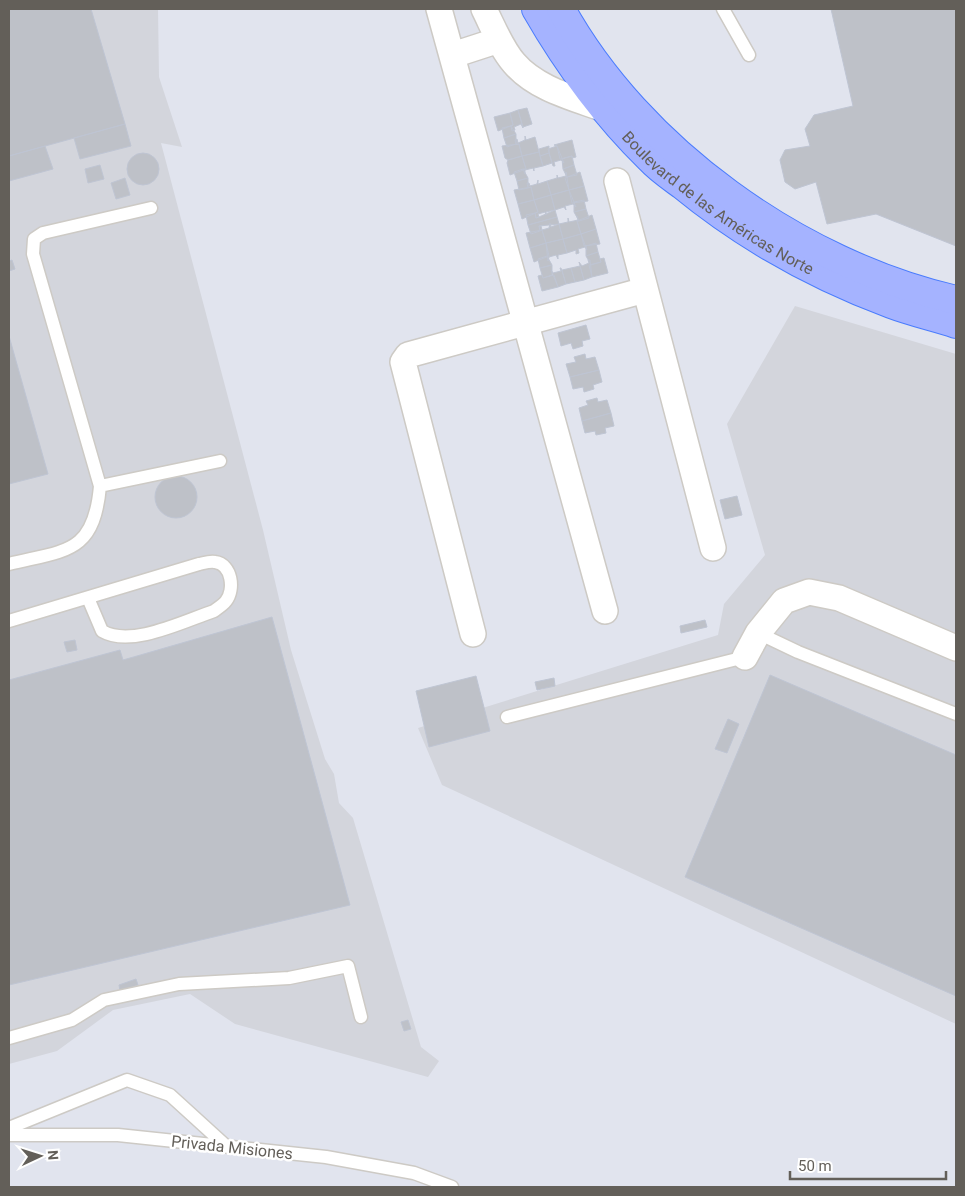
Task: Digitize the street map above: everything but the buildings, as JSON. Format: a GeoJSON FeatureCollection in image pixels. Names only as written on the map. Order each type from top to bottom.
{"type":"FeatureCollection","features":[{"type":"Feature","properties":{"kind":"main road","name":"Boulevard de las Américas Norte"},"geometry":{"type":"LineString","coordinates":[[536,9],[556,45],[604,109],[650,160],[705,205],[762,243],[822,276],[892,305],[956,324]]}},
{"type":"Feature","properties":{"kind":"main road","name":"Boulevard de las Américas Norte"},"geometry":{"type":"LineString","coordinates":[[561,9],[609,81],[651,129],[693,167],[746,206],[811,245],[869,271],[956,300]]}},
{"type":"Feature","properties":{"kind":"street"},"geometry":{"type":"LineString","coordinates":[[439,9],[605,611]]}},
{"type":"Feature","properties":{"kind":"street"},"geometry":{"type":"LineString","coordinates":[[484,9],[499,40],[514,64],[533,79],[556,92],[604,109]]}},
{"type":"Feature","properties":{"kind":"street"},"geometry":{"type":"LineString","coordinates":[[453,55],[499,40]]}},
{"type":"Feature","properties":{"kind":"street"},"geometry":{"type":"LineString","coordinates":[[617,181],[713,548]]}},
{"type":"Feature","properties":{"kind":"street"},"geometry":{"type":"LineString","coordinates":[[473,634],[403,362],[408,355],[645,290]]}},
{"type":"Feature","properties":{"kind":"street"},"geometry":{"type":"LineString","coordinates":[[744,657],[758,633],[784,601],[809,592],[839,598],[956,648]]}},
{"type":"Feature","properties":{"kind":"lane"},"geometry":{"type":"LineString","coordinates":[[723,9],[750,55]]}},
{"type":"Feature","properties":{"kind":"lane"},"geometry":{"type":"LineString","coordinates":[[9,564],[72,548],[91,529],[98,510],[100,486],[33,254],[34,239],[43,233],[151,208]]}},
{"type":"Feature","properties":{"kind":"lane"},"geometry":{"type":"LineString","coordinates":[[100,486],[220,461]]}},
{"type":"Feature","properties":{"kind":"lane"},"geometry":{"type":"LineString","coordinates":[[9,621],[208,562],[216,562],[223,565],[230,580],[230,596],[225,603],[214,611],[157,630],[126,637],[110,636],[102,631],[88,598]]}},
{"type":"Feature","properties":{"kind":"lane"},"geometry":{"type":"LineString","coordinates":[[758,633],[798,652],[956,714]]}},
{"type":"Feature","properties":{"kind":"lane"},"geometry":{"type":"LineString","coordinates":[[507,716],[744,657]]}},
{"type":"Feature","properties":{"kind":"lane"},"geometry":{"type":"LineString","coordinates":[[9,1038],[72,1020],[104,1000],[179,984],[289,978],[348,966],[361,1017]]}},
{"type":"Feature","properties":{"kind":"lane"},"geometry":{"type":"LineString","coordinates":[[9,1128],[127,1080],[170,1095],[226,1146]]}},
{"type":"Feature","properties":{"kind":"lane","name":"Privada Misiones"},"geometry":{"type":"LineString","coordinates":[[9,1135],[118,1134],[326,1157],[414,1173],[452,1187]]}},
{"type":"Feature","properties":{"kind":"shaded area"},"geometry":{"type":"Polygon","coordinates":[[[9,9],[158,9],[159,77],[182,147],[161,143],[263,530],[291,650],[325,759],[334,774],[339,803],[353,818],[421,1047],[439,1061],[428,1077],[235,1024],[190,994],[113,1010],[57,1051],[9,1064],[9,9]]]}},
{"type":"Feature","properties":{"kind":"shaded area"},"geometry":{"type":"Polygon","coordinates":[[[795,306],[956,354],[956,1024],[442,785],[418,728],[718,635],[724,604],[765,555],[727,424],[795,306]]]}}]}
